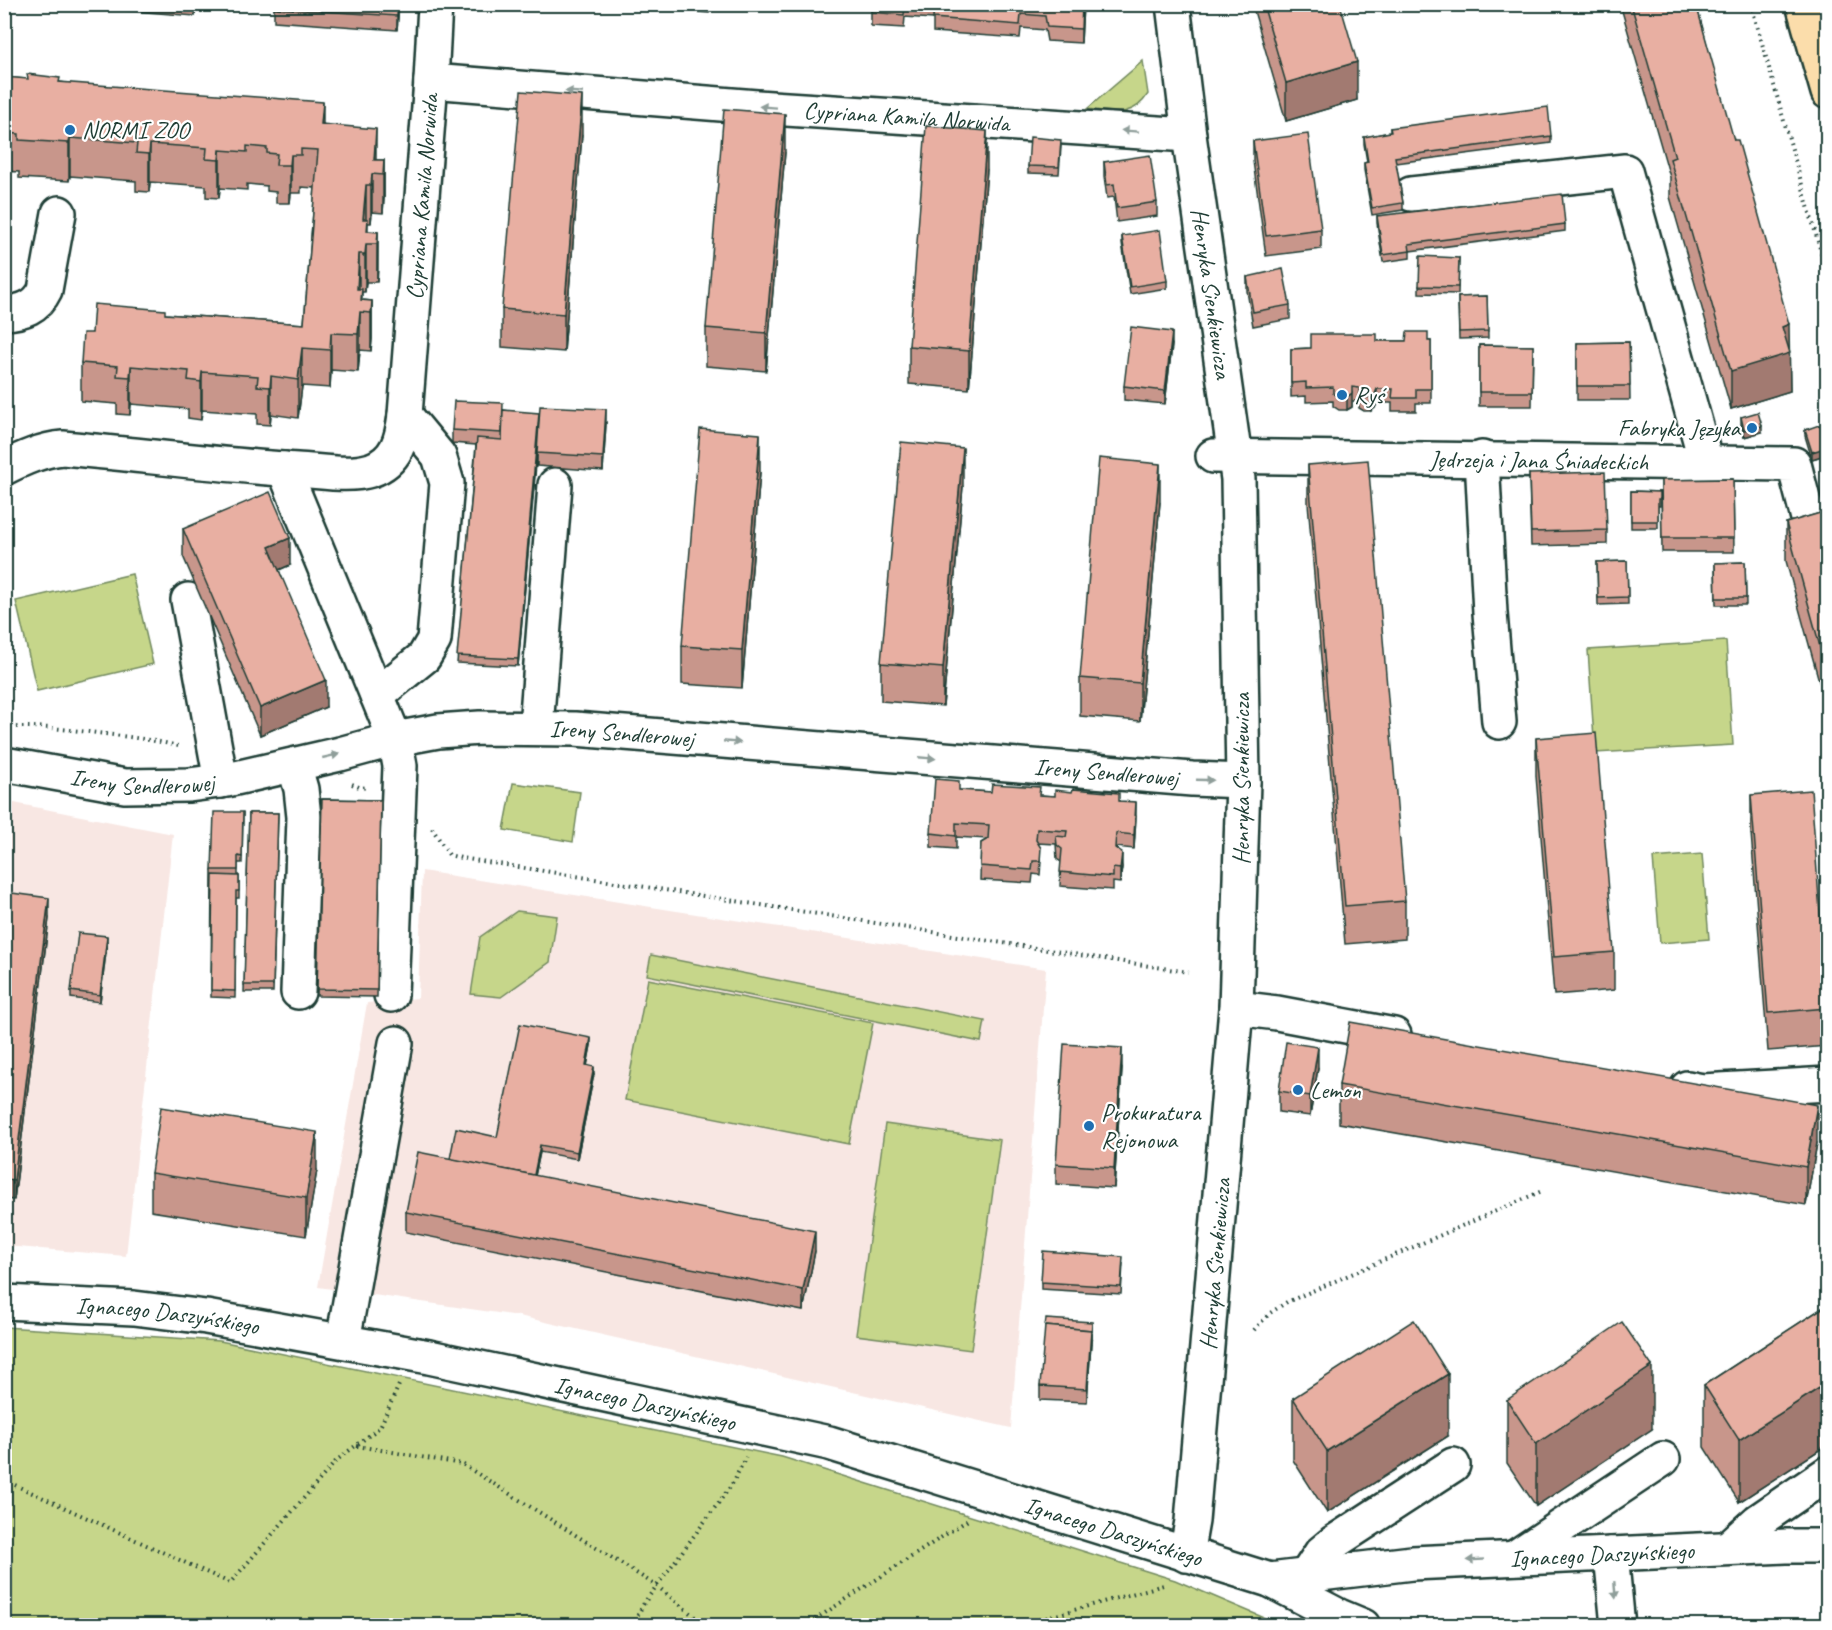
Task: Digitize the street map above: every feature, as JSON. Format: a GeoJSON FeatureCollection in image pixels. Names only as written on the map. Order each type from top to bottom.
{"type":"FeatureCollection","features":[{"type":"Feature","properties":{"kind":"main road"},"geometry":{"type":"LineString","coordinates":[[1803,4],[1827,92]]}},
{"type":"Feature","properties":{"kind":"street"},"geometry":{"type":"LineString","coordinates":[[430,81],[435,4]]}},
{"type":"Feature","properties":{"kind":"street","name":"Henryka Sienkiewicza"},"geometry":{"type":"LineString","coordinates":[[1173,4],[1224,456],[1238,479],[1243,781],[1236,1008],[1192,1521],[1186,1555]]}},
{"type":"Feature","properties":{"kind":"street","name":"Cypriana Kamila Norwida"},"geometry":{"type":"LineString","coordinates":[[4,468],[31,455],[63,448],[284,469],[353,473],[371,470],[390,458],[398,447],[403,433],[405,415],[430,81],[760,107],[1189,135]]}},
{"type":"Feature","properties":{"kind":"street"},"geometry":{"type":"LineString","coordinates":[[1411,194],[1625,171],[1706,462]]}},
{"type":"Feature","properties":{"kind":"street"},"geometry":{"type":"LineString","coordinates":[[4,313],[14,313],[30,308],[40,300],[45,290],[59,213]]}},
{"type":"Feature","properties":{"kind":"street"},"geometry":{"type":"LineString","coordinates":[[377,695],[424,657],[434,640],[447,483],[439,456],[405,415]]}},
{"type":"Feature","properties":{"kind":"street","name":"Jędrzeja i Jana Śniadeckich"},"geometry":{"type":"LineString","coordinates":[[1224,456],[1794,464],[1811,530]]}},
{"type":"Feature","properties":{"kind":"street"},"geometry":{"type":"LineString","coordinates":[[1482,458],[1489,602],[1499,722]]}},
{"type":"Feature","properties":{"kind":"street"},"geometry":{"type":"LineString","coordinates":[[284,469],[395,739],[400,766],[400,788],[391,995]]}},
{"type":"Feature","properties":{"kind":"street"},"geometry":{"type":"LineString","coordinates":[[536,728],[555,485]]}},
{"type":"Feature","properties":{"kind":"street"},"geometry":{"type":"LineString","coordinates":[[188,600],[219,769]]}},
{"type":"Feature","properties":{"kind":"street","name":"Ireny Sendlerowej"},"geometry":{"type":"LineString","coordinates":[[4,764],[125,786],[189,785],[219,769],[294,765],[395,739],[438,731],[536,728],[575,729],[1192,779],[1243,781]]}},
{"type":"Feature","properties":{"kind":"street"},"geometry":{"type":"LineString","coordinates":[[294,765],[301,789],[304,817],[298,992]]}},
{"type":"Feature","properties":{"kind":"street"},"geometry":{"type":"LineString","coordinates":[[1236,1008],[1277,1013],[1419,1039]]}},
{"type":"Feature","properties":{"kind":"street"},"geometry":{"type":"LineString","coordinates":[[343,1341],[396,1043]]}},
{"type":"Feature","properties":{"kind":"street"},"geometry":{"type":"LineString","coordinates":[[1655,1083],[1702,1091],[1827,1084]]}},
{"type":"Feature","properties":{"kind":"street","name":"Ignacego Daszyńskiego"},"geometry":{"type":"LineString","coordinates":[[4,1302],[134,1308],[206,1317],[429,1357],[829,1443],[1270,1580],[1363,1626]]}},
{"type":"Feature","properties":{"kind":"street"},"geometry":{"type":"LineString","coordinates":[[1514,1558],[1663,1459]]}},
{"type":"Feature","properties":{"kind":"street"},"geometry":{"type":"LineString","coordinates":[[1306,1576],[1317,1558],[1333,1543],[1454,1465]]}},
{"type":"Feature","properties":{"kind":"street"},"geometry":{"type":"LineString","coordinates":[[1728,1548],[1758,1521],[1827,1473]]}},
{"type":"Feature","properties":{"kind":"street","name":"Ignacego Daszyńskiego"},"geometry":{"type":"LineString","coordinates":[[1270,1580],[1412,1563],[1728,1548],[1827,1546]]}},
{"type":"Feature","properties":{"kind":"street"},"geometry":{"type":"LineString","coordinates":[[1611,1554],[1618,1626]]}},
{"type":"Feature","properties":{"kind":"path"},"geometry":{"type":"LineString","coordinates":[[1751,4],[1827,277]]}},
{"type":"Feature","properties":{"kind":"path"},"geometry":{"type":"LineString","coordinates":[[4,728],[33,727],[123,736],[177,746],[219,769]]}},
{"type":"Feature","properties":{"kind":"path"},"geometry":{"type":"LineString","coordinates":[[340,754],[348,780],[354,786],[400,788]]}},
{"type":"Feature","properties":{"kind":"path"},"geometry":{"type":"LineString","coordinates":[[430,825],[449,855],[461,858],[1188,972]]}},
{"type":"Feature","properties":{"kind":"path"},"geometry":{"type":"LineString","coordinates":[[1254,1330],[1270,1313],[1287,1302],[1542,1191]]}},
{"type":"Feature","properties":{"kind":"path"},"geometry":{"type":"LineString","coordinates":[[4,1480],[231,1583],[337,1460],[380,1427],[399,1385]]}},
{"type":"Feature","properties":{"kind":"path"},"geometry":{"type":"LineString","coordinates":[[356,1446],[462,1464],[657,1586],[706,1626]]}},
{"type":"Feature","properties":{"kind":"path"},"geometry":{"type":"LineString","coordinates":[[632,1626],[644,1603],[731,1486],[748,1453]]}},
{"type":"Feature","properties":{"kind":"path"},"geometry":{"type":"LineString","coordinates":[[805,1626],[974,1516]]}},
{"type":"Feature","properties":{"kind":"path"},"geometry":{"type":"LineString","coordinates":[[1017,1626],[1169,1583]]}},
{"type":"Feature","properties":{"kind":"shaded area"},"geometry":{"type":"Polygon","coordinates":[[[4,801],[173,834],[126,1256],[5,1246],[4,801]]]}},
{"type":"Feature","properties":{"kind":"shaded area"},"geometry":{"type":"Polygon","coordinates":[[[422,871],[1046,969],[1011,1428],[519,1316],[318,1287],[367,1003],[418,998],[422,871]]]}},
{"type":"Feature","properties":{"kind":"green space"},"geometry":{"type":"Polygon","coordinates":[[[1143,61],[1148,94],[1142,102],[1129,111],[1087,109],[1143,61]]]}},
{"type":"Feature","properties":{"kind":"green space"},"geometry":{"type":"Polygon","coordinates":[[[132,574],[153,664],[37,691],[16,601],[132,574]]]}},
{"type":"Feature","properties":{"kind":"green space"},"geometry":{"type":"Polygon","coordinates":[[[1726,641],[1733,745],[1595,753],[1588,650],[1726,641]]]}},
{"type":"Feature","properties":{"kind":"green space"},"geometry":{"type":"Polygon","coordinates":[[[513,783],[580,792],[573,842],[504,830],[513,783]]]}},
{"type":"Feature","properties":{"kind":"green space"},"geometry":{"type":"Polygon","coordinates":[[[1702,854],[1709,939],[1660,943],[1653,858],[1702,854]]]}},
{"type":"Feature","properties":{"kind":"green space"},"geometry":{"type":"Polygon","coordinates":[[[517,911],[557,916],[550,962],[501,997],[471,994],[480,937],[517,911]]]}},
{"type":"Feature","properties":{"kind":"green space"},"geometry":{"type":"Polygon","coordinates":[[[651,955],[985,1021],[981,1042],[647,975],[651,955]]]}},
{"type":"Feature","properties":{"kind":"green space"},"geometry":{"type":"Polygon","coordinates":[[[648,979],[873,1023],[849,1144],[625,1100],[648,979]]]}},
{"type":"Feature","properties":{"kind":"green space"},"geometry":{"type":"Polygon","coordinates":[[[885,1124],[1000,1140],[971,1350],[856,1335],[885,1124]]]}},
{"type":"Feature","properties":{"kind":"green space"},"geometry":{"type":"Polygon","coordinates":[[[4,1327],[220,1341],[782,1457],[1175,1580],[1281,1625],[5,1625],[4,1327]]]}},
{"type":"Feature","properties":{"kind":"building"},"geometry":{"type":"Polygon","coordinates":[[[274,4],[398,4],[397,16],[274,8],[274,4]]]}},
{"type":"Feature","properties":{"kind":"building"},"geometry":{"type":"Polygon","coordinates":[[[871,4],[905,4],[904,15],[871,12],[871,4]]]}},
{"type":"Feature","properties":{"kind":"building"},"geometry":{"type":"Polygon","coordinates":[[[919,4],[1082,4],[1081,29],[1047,27],[1045,16],[1021,14],[1020,25],[933,18],[934,6],[919,4]]]}},
{"type":"Feature","properties":{"kind":"building"},"geometry":{"type":"Polygon","coordinates":[[[1263,4],[1340,4],[1357,62],[1286,83],[1263,4]]]}},
{"type":"Feature","properties":{"kind":"building"},"geometry":{"type":"Polygon","coordinates":[[[1631,4],[1696,4],[1734,140],[1738,140],[1789,324],[1782,327],[1790,353],[1731,371],[1670,159],[1675,157],[1631,4]]]}},
{"type":"Feature","properties":{"kind":"building"},"geometry":{"type":"Polygon","coordinates":[[[27,74],[60,78],[59,82],[323,102],[321,124],[376,129],[374,160],[384,160],[383,175],[372,174],[371,185],[366,185],[363,219],[368,219],[367,231],[378,232],[377,244],[366,244],[365,254],[359,254],[357,289],[362,289],[361,300],[372,301],[371,313],[360,312],[358,334],[331,333],[330,350],[302,348],[298,380],[271,376],[270,387],[257,386],[258,376],[202,372],[201,382],[188,380],[189,371],[131,366],[130,377],[117,376],[118,366],[81,363],[83,333],[92,333],[94,304],[165,310],[165,314],[304,324],[318,150],[301,149],[301,155],[291,155],[290,165],[276,165],[277,154],[267,153],[267,148],[247,146],[247,152],[220,150],[219,160],[206,159],[207,148],[150,144],[149,154],[136,153],[137,143],[70,138],[69,143],[19,140],[19,134],[4,133],[4,77],[28,79],[27,74]]]}},
{"type":"Feature","properties":{"kind":"building"},"geometry":{"type":"Polygon","coordinates":[[[521,91],[582,96],[564,314],[502,309],[521,91]]]}},
{"type":"Feature","properties":{"kind":"building"},"geometry":{"type":"Polygon","coordinates":[[[1548,107],[1551,136],[1395,157],[1403,203],[1372,208],[1364,163],[1368,162],[1364,137],[1391,132],[1390,128],[1548,107]]]}},
{"type":"Feature","properties":{"kind":"building"},"geometry":{"type":"Polygon","coordinates":[[[724,109],[785,114],[766,333],[706,328],[724,109]]]}},
{"type":"Feature","properties":{"kind":"building"},"geometry":{"type":"Polygon","coordinates":[[[926,126],[987,131],[969,351],[909,346],[926,126]]]}},
{"type":"Feature","properties":{"kind":"building"},"geometry":{"type":"Polygon","coordinates":[[[1308,134],[1321,229],[1266,236],[1253,141],[1308,134]]]}},
{"type":"Feature","properties":{"kind":"building"},"geometry":{"type":"Polygon","coordinates":[[[1030,137],[1061,140],[1059,167],[1028,166],[1030,137]]]}},
{"type":"Feature","properties":{"kind":"building"},"geometry":{"type":"Polygon","coordinates":[[[1150,155],[1157,202],[1117,208],[1114,184],[1107,185],[1104,162],[1150,155]]]}},
{"type":"Feature","properties":{"kind":"building"},"geometry":{"type":"Polygon","coordinates":[[[1562,194],[1565,224],[1409,244],[1410,251],[1383,255],[1377,216],[1562,194]]]}},
{"type":"Feature","properties":{"kind":"building"},"geometry":{"type":"Polygon","coordinates":[[[1160,230],[1167,281],[1130,287],[1122,236],[1160,230]]]}},
{"type":"Feature","properties":{"kind":"building"},"geometry":{"type":"Polygon","coordinates":[[[1420,256],[1459,258],[1458,287],[1419,286],[1420,256]]]}},
{"type":"Feature","properties":{"kind":"building"},"geometry":{"type":"Polygon","coordinates":[[[1283,269],[1290,305],[1253,312],[1247,277],[1283,269]]]}},
{"type":"Feature","properties":{"kind":"building"},"geometry":{"type":"Polygon","coordinates":[[[1487,296],[1488,331],[1459,332],[1458,297],[1487,296]]]}},
{"type":"Feature","properties":{"kind":"building"},"geometry":{"type":"Polygon","coordinates":[[[1131,327],[1172,332],[1165,391],[1124,386],[1131,327]]]}},
{"type":"Feature","properties":{"kind":"building"},"geometry":{"type":"Polygon","coordinates":[[[1407,332],[1428,332],[1428,341],[1431,341],[1431,389],[1416,389],[1416,398],[1392,398],[1393,389],[1377,389],[1371,397],[1364,398],[1359,394],[1359,388],[1352,387],[1352,393],[1347,397],[1339,397],[1333,393],[1333,387],[1306,388],[1306,382],[1291,383],[1291,349],[1311,348],[1311,334],[1377,334],[1377,341],[1406,341],[1407,332]]]}},
{"type":"Feature","properties":{"kind":"building"},"geometry":{"type":"Polygon","coordinates":[[[1629,342],[1630,386],[1577,386],[1577,343],[1629,342]]]}},
{"type":"Feature","properties":{"kind":"building"},"geometry":{"type":"Polygon","coordinates":[[[1479,345],[1533,346],[1532,392],[1479,392],[1479,345]]]}},
{"type":"Feature","properties":{"kind":"building"},"geometry":{"type":"Polygon","coordinates":[[[454,401],[503,403],[502,433],[452,430],[454,401]]]}},
{"type":"Feature","properties":{"kind":"building"},"geometry":{"type":"Polygon","coordinates":[[[540,406],[606,409],[603,457],[537,453],[540,406]]]}},
{"type":"Feature","properties":{"kind":"building"},"geometry":{"type":"Polygon","coordinates":[[[503,410],[539,413],[518,659],[457,656],[477,438],[502,440],[503,410]]]}},
{"type":"Feature","properties":{"kind":"building"},"geometry":{"type":"Polygon","coordinates":[[[1758,412],[1762,426],[1744,430],[1741,417],[1758,412]]]}},
{"type":"Feature","properties":{"kind":"building"},"geometry":{"type":"Polygon","coordinates":[[[1819,425],[1825,428],[1827,445],[1825,448],[1812,452],[1805,430],[1819,425]]]}},
{"type":"Feature","properties":{"kind":"building"},"geometry":{"type":"Polygon","coordinates":[[[700,429],[760,434],[742,650],[682,646],[700,429]]]}},
{"type":"Feature","properties":{"kind":"building"},"geometry":{"type":"Polygon","coordinates":[[[901,442],[963,448],[943,668],[881,663],[901,442]]]}},
{"type":"Feature","properties":{"kind":"building"},"geometry":{"type":"Polygon","coordinates":[[[1099,458],[1160,464],[1140,683],[1080,678],[1099,458]]]}},
{"type":"Feature","properties":{"kind":"building"},"geometry":{"type":"Polygon","coordinates":[[[1368,460],[1405,901],[1345,906],[1308,465],[1368,460]]]}},
{"type":"Feature","properties":{"kind":"building"},"geometry":{"type":"Polygon","coordinates":[[[1605,472],[1607,530],[1531,532],[1529,474],[1605,472]]]}},
{"type":"Feature","properties":{"kind":"building"},"geometry":{"type":"Polygon","coordinates":[[[1733,479],[1734,538],[1662,538],[1661,480],[1733,479]]]}},
{"type":"Feature","properties":{"kind":"building"},"geometry":{"type":"Polygon","coordinates":[[[1631,491],[1660,492],[1658,521],[1631,521],[1631,491]]]}},
{"type":"Feature","properties":{"kind":"building"},"geometry":{"type":"Polygon","coordinates":[[[270,492],[290,538],[269,547],[326,680],[260,708],[183,529],[270,492]]]}},
{"type":"Feature","properties":{"kind":"building"},"geometry":{"type":"Polygon","coordinates":[[[1827,511],[1827,672],[1786,523],[1827,511]]]}},
{"type":"Feature","properties":{"kind":"building"},"geometry":{"type":"Polygon","coordinates":[[[1627,561],[1628,597],[1598,598],[1597,562],[1627,561]]]}},
{"type":"Feature","properties":{"kind":"building"},"geometry":{"type":"Polygon","coordinates":[[[1745,562],[1746,598],[1716,598],[1715,563],[1745,562]]]}},
{"type":"Feature","properties":{"kind":"building"},"geometry":{"type":"Polygon","coordinates":[[[1596,733],[1614,952],[1554,957],[1536,738],[1596,733]]]}},
{"type":"Feature","properties":{"kind":"building"},"geometry":{"type":"Polygon","coordinates":[[[935,779],[959,781],[959,790],[991,792],[992,784],[1040,787],[1039,795],[1055,796],[1055,790],[1072,792],[1073,789],[1119,793],[1119,801],[1136,802],[1134,835],[1116,833],[1115,848],[1122,853],[1120,869],[1113,868],[1113,877],[1060,872],[1062,849],[1057,845],[1056,836],[1066,837],[1067,831],[1037,829],[1036,840],[1041,848],[1040,861],[1033,861],[1032,870],[980,866],[981,843],[988,839],[989,825],[956,823],[956,836],[931,833],[935,779]]]}},
{"type":"Feature","properties":{"kind":"building"},"geometry":{"type":"Polygon","coordinates":[[[1811,790],[1827,1008],[1768,1013],[1751,795],[1811,790]]]}},
{"type":"Feature","properties":{"kind":"building"},"geometry":{"type":"Polygon","coordinates":[[[322,799],[381,800],[377,990],[317,989],[322,799]]]}},
{"type":"Feature","properties":{"kind":"building"},"geometry":{"type":"Polygon","coordinates":[[[214,812],[243,812],[242,857],[238,856],[238,870],[212,870],[214,812]]]}},
{"type":"Feature","properties":{"kind":"building"},"geometry":{"type":"Polygon","coordinates":[[[249,813],[278,813],[273,985],[244,985],[249,813]]]}},
{"type":"Feature","properties":{"kind":"building"},"geometry":{"type":"Polygon","coordinates":[[[213,875],[239,876],[239,891],[236,891],[235,991],[211,990],[213,875]]]}},
{"type":"Feature","properties":{"kind":"building"},"geometry":{"type":"Polygon","coordinates":[[[4,892],[49,898],[14,1180],[4,1179],[4,892]]]}},
{"type":"Feature","properties":{"kind":"building"},"geometry":{"type":"Polygon","coordinates":[[[78,933],[107,936],[100,995],[71,991],[78,933]]]}},
{"type":"Feature","properties":{"kind":"building"},"geometry":{"type":"Polygon","coordinates":[[[1350,1022],[1817,1105],[1806,1167],[1339,1085],[1350,1022]]]}},
{"type":"Feature","properties":{"kind":"building"},"geometry":{"type":"Polygon","coordinates":[[[520,1024],[591,1038],[586,1065],[594,1067],[577,1152],[540,1145],[534,1175],[450,1159],[456,1128],[497,1137],[520,1024]]]}},
{"type":"Feature","properties":{"kind":"building"},"geometry":{"type":"Polygon","coordinates":[[[1286,1042],[1318,1047],[1310,1096],[1279,1091],[1286,1042]]]}},
{"type":"Feature","properties":{"kind":"building","name":"Prokuratura Rejonowa"},"geometry":{"type":"Polygon","coordinates":[[[1064,1044],[1122,1048],[1114,1168],[1056,1164],[1064,1044]]]}},
{"type":"Feature","properties":{"kind":"building"},"geometry":{"type":"Polygon","coordinates":[[[161,1107],[317,1132],[306,1198],[151,1173],[161,1107]]]}},
{"type":"Feature","properties":{"kind":"building"},"geometry":{"type":"Polygon","coordinates":[[[418,1152],[815,1231],[803,1290],[406,1212],[418,1152]]]}},
{"type":"Feature","properties":{"kind":"building"},"geometry":{"type":"Polygon","coordinates":[[[1043,1251],[1123,1257],[1121,1287],[1041,1282],[1043,1251]]]}},
{"type":"Feature","properties":{"kind":"building"},"geometry":{"type":"Polygon","coordinates":[[[1827,1305],[1827,1383],[1739,1440],[1704,1385],[1827,1305]]]}},
{"type":"Feature","properties":{"kind":"building"},"geometry":{"type":"Polygon","coordinates":[[[1046,1319],[1092,1322],[1091,1337],[1091,1330],[1045,1326],[1046,1319]]]}},
{"type":"Feature","properties":{"kind":"building"},"geometry":{"type":"Polygon","coordinates":[[[1414,1320],[1448,1374],[1327,1451],[1293,1398],[1414,1320]]]}},
{"type":"Feature","properties":{"kind":"building"},"geometry":{"type":"Polygon","coordinates":[[[1622,1322],[1652,1366],[1536,1444],[1507,1400],[1622,1322]]]}},
{"type":"Feature","properties":{"kind":"building"},"geometry":{"type":"Polygon","coordinates":[[[1045,1326],[1091,1330],[1087,1389],[1040,1386],[1045,1326]]]}},
{"type":"Feature","properties":{"kind":"place","name":"NORMI ZOO"},"geometry":{"type":"Point","coordinates":[70,130]}},
{"type":"Feature","properties":{"kind":"place","name":"Ryś"},"geometry":{"type":"Point","coordinates":[1342,395]}},
{"type":"Feature","properties":{"kind":"place","name":"Fabryka Języka"},"geometry":{"type":"Point","coordinates":[1752,428]}},
{"type":"Feature","properties":{"kind":"place","name":"Lemon"},"geometry":{"type":"Point","coordinates":[1298,1090]}},
{"type":"Feature","properties":{"kind":"place","name":"Prokuratura Rejonowa"},"geometry":{"type":"Point","coordinates":[1089,1126]}}]}
